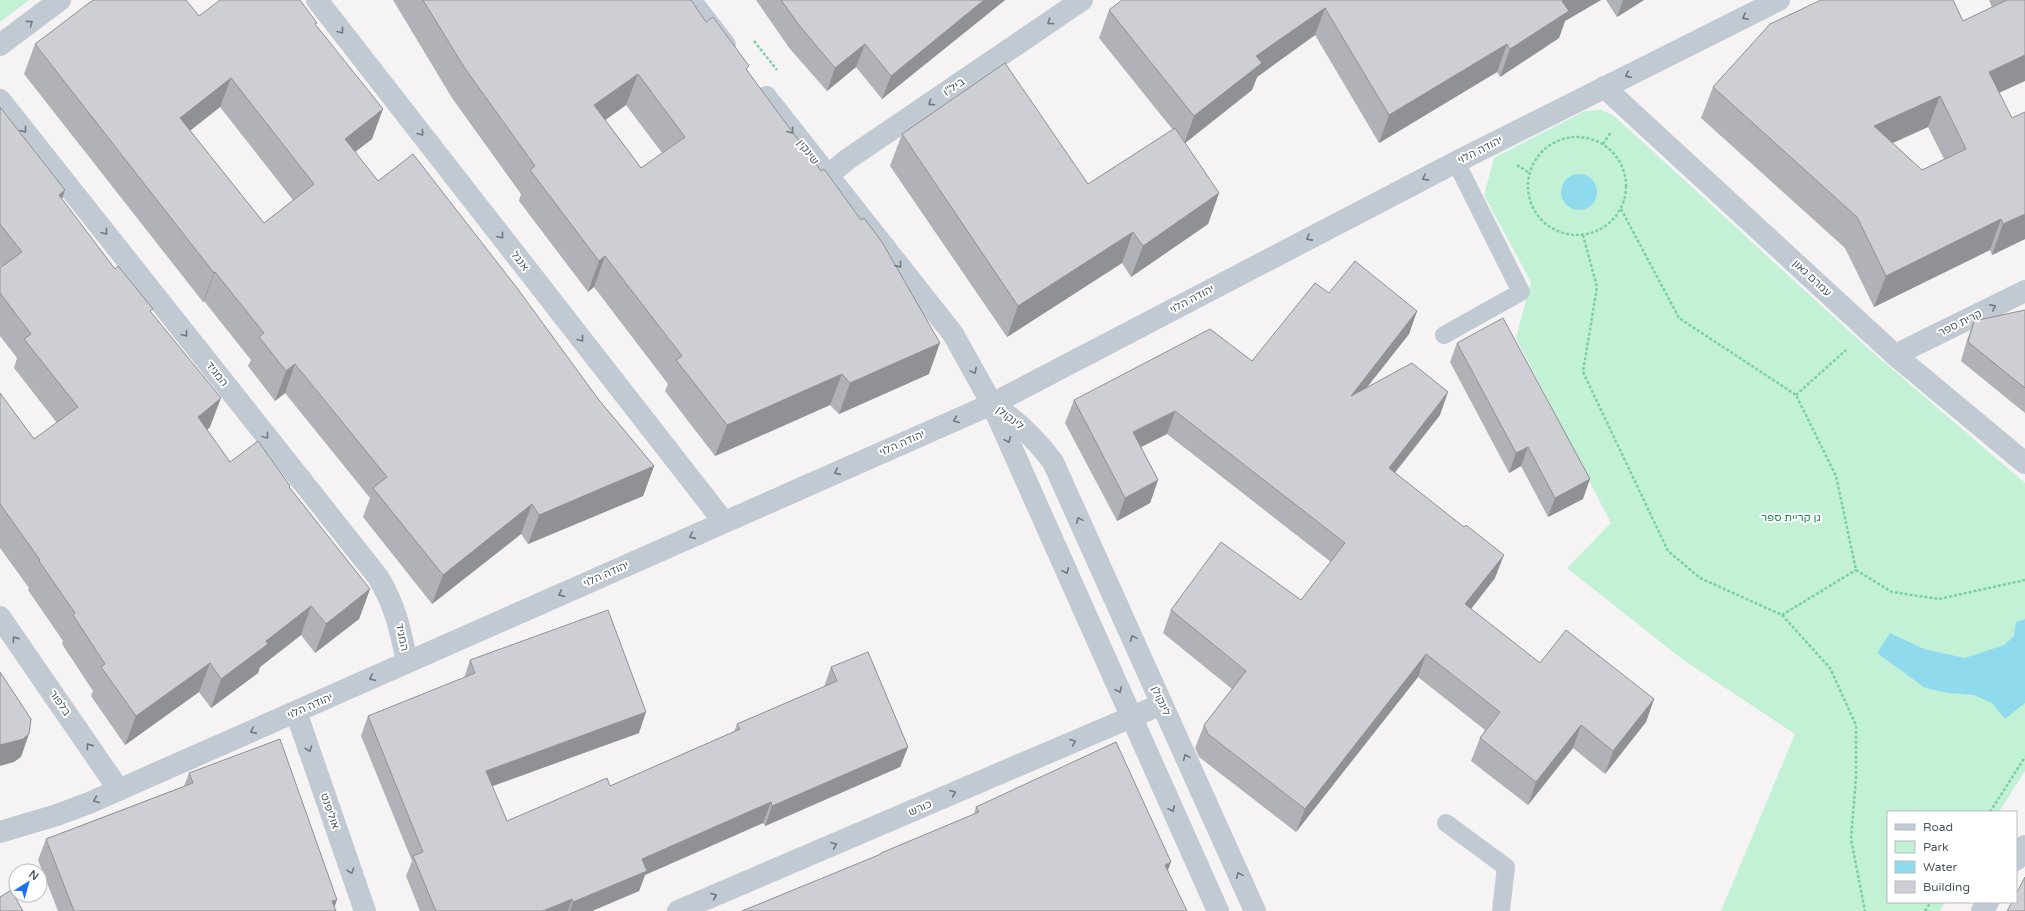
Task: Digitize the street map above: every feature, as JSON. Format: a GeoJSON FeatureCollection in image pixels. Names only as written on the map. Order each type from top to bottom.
{"type":"FeatureCollection","features":[{"type":"Feature","properties":{"kind":"street"},"geometry":{"type":"LineString","coordinates":[[0,45],[60,0]]}},
{"type":"Feature","properties":{"kind":"street","name":"אנגל"},"geometry":{"type":"LineString","coordinates":[[317,0],[724,522]]}},
{"type":"Feature","properties":{"kind":"street"},"geometry":{"type":"LineString","coordinates":[[690,0],[739,63]]}},
{"type":"Feature","properties":{"kind":"street","name":"ביל\"ו"},"geometry":{"type":"LineString","coordinates":[[827,176],[848,158],[1082,0]]}},
{"type":"Feature","properties":{"kind":"street","name":"יהודה הלוי"},"geometry":{"type":"LineString","coordinates":[[5,834],[119,790],[992,404],[1456,162],[1780,0]]}},
{"type":"Feature","properties":{"kind":"street","name":"שינקין"},"geometry":{"type":"LineString","coordinates":[[754,82],[953,334],[992,404]]}},
{"type":"Feature","properties":{"kind":"street","name":"עמרם גאון"},"geometry":{"type":"LineString","coordinates":[[1604,87],[1895,355],[2025,463]]}},
{"type":"Feature","properties":{"kind":"street","name":"המגיד"},"geometry":{"type":"LineString","coordinates":[[0,100],[378,577],[389,596],[397,616],[408,662]]}},
{"type":"Feature","properties":{"kind":"street","name":"קרית ספר"},"geometry":{"type":"LineString","coordinates":[[1895,355],[2025,291]]}},
{"type":"Feature","properties":{"kind":"street","name":"לינקולן"},"geometry":{"type":"LineString","coordinates":[[992,404],[1026,430],[1040,444],[1053,462],[1255,911]]}},
{"type":"Feature","properties":{"kind":"street","name":"לינקולן"},"geometry":{"type":"LineString","coordinates":[[992,404],[1218,911]]}},
{"type":"Feature","properties":{"kind":"street","name":"בלפור"},"geometry":{"type":"LineString","coordinates":[[0,617],[119,790]]}},
{"type":"Feature","properties":{"kind":"street","name":"כורש"},"geometry":{"type":"LineString","coordinates":[[678,911],[1162,704]]}},
{"type":"Feature","properties":{"kind":"street","name":"אוליפנט"},"geometry":{"type":"LineString","coordinates":[[296,712],[365,911]]}},
{"type":"Feature","properties":{"kind":"street"},"geometry":{"type":"LineString","coordinates":[[2017,858],[2025,846]]}},
{"type":"Feature","properties":{"kind":"lane"},"geometry":{"type":"LineString","coordinates":[[1444,335],[1521,292],[1456,162]]}},
{"type":"Feature","properties":{"kind":"lane"},"geometry":{"type":"LineString","coordinates":[[1446,822],[1506,867],[1501,911]]}},
{"type":"Feature","properties":{"kind":"path"},"geometry":{"type":"LineString","coordinates":[[1581,136],[1597,141],[1611,150],[1621,164],[1626,179],[1626,195],[1621,209],[1611,222],[1598,231],[1584,235],[1568,235],[1553,230],[1541,220],[1531,205],[1527,189],[1528,172],[1536,157],[1548,145],[1563,138],[1581,136]]}},
{"type":"Feature","properties":{"kind":"path"},"geometry":{"type":"LineString","coordinates":[[1621,209],[1679,318],[1796,395],[1836,476],[1856,570],[1892,592],[1939,599],[2025,580]]}},
{"type":"Feature","properties":{"kind":"path"},"geometry":{"type":"LineString","coordinates":[[1584,235],[1597,287],[1583,372],[1668,551],[1700,578],[1782,615],[1830,668],[1856,726],[1856,777],[1851,839],[1865,911]]}},
{"type":"Feature","properties":{"kind":"path"},"geometry":{"type":"LineString","coordinates":[[1796,395],[1868,330]]}},
{"type":"Feature","properties":{"kind":"path"},"geometry":{"type":"LineString","coordinates":[[1782,615],[1856,570]]}},
{"type":"Feature","properties":{"kind":"path"},"geometry":{"type":"LineString","coordinates":[[1991,811],[2025,757]]}},
{"type":"Feature","properties":{"kind":"green space"},"geometry":{"type":"Polygon","coordinates":[[[0,0],[29,0],[0,22],[0,0]]]}},
{"type":"Feature","properties":{"kind":"green space","name":"גן קריית ספר"},"geometry":{"type":"Polygon","coordinates":[[[1601,110],[1613,115],[1870,350],[2025,483],[2025,771],[2000,811],[1887,811],[1887,903],[1944,903],[1940,911],[1721,911],[1795,734],[1682,659],[1567,568],[1611,523],[1516,338],[1531,282],[1484,195],[1494,158],[1585,111],[1601,110]]]}},
{"type":"Feature","properties":{"kind":"water"},"geometry":{"type":"Polygon","coordinates":[[[1583,174],[1592,179],[1596,185],[1596,199],[1592,205],[1583,210],[1575,210],[1566,205],[1562,199],[1561,188],[1566,179],[1572,175],[1583,174]]]}},
{"type":"Feature","properties":{"kind":"water"},"geometry":{"type":"Polygon","coordinates":[[[2025,619],[2025,703],[2005,719],[1992,703],[1974,695],[1948,693],[1925,688],[1877,653],[1890,633],[1924,649],[1965,658],[2004,645],[2014,636],[2016,622],[2025,619]]]}},
{"type":"Feature","properties":{"kind":"building"},"geometry":{"type":"Polygon","coordinates":[[[93,0],[186,0],[199,16],[220,0],[300,0],[317,23],[315,24],[383,109],[345,139],[378,181],[413,154],[517,288],[599,400],[654,466],[539,515],[532,504],[443,575],[373,488],[387,477],[295,364],[286,371],[259,337],[264,333],[215,272],[214,273],[35,44],[93,0]],[[231,78],[180,118],[264,223],[314,184],[231,78]]]}},
{"type":"Feature","properties":{"kind":"building"},"geometry":{"type":"Polygon","coordinates":[[[423,0],[691,0],[706,22],[713,17],[749,66],[746,69],[821,171],[824,169],[861,220],[864,218],[882,242],[940,343],[850,383],[842,374],[727,425],[676,360],[682,356],[605,256],[599,261],[530,170],[535,166],[464,67],[423,0]],[[638,74],[594,105],[641,168],[685,137],[638,74]]]}},
{"type":"Feature","properties":{"kind":"building"},"geometry":{"type":"Polygon","coordinates":[[[781,0],[984,0],[891,76],[865,44],[835,68],[799,25],[781,0]]]}},
{"type":"Feature","properties":{"kind":"building"},"geometry":{"type":"Polygon","coordinates":[[[1122,0],[1563,0],[1562,1],[1569,11],[1510,49],[1507,44],[1389,115],[1325,8],[1256,56],[1262,63],[1194,116],[1109,10],[1122,0]]]}},
{"type":"Feature","properties":{"kind":"building"},"geometry":{"type":"Polygon","coordinates":[[[1821,0],[1953,0],[1963,21],[2007,0],[2025,0],[2025,55],[1989,72],[2012,118],[2025,112],[2025,214],[2003,224],[2001,219],[1886,276],[1857,217],[1713,87],[1770,24],[1821,0]],[[1940,96],[1874,126],[1922,170],[1966,149],[1940,96]]]}},
{"type":"Feature","properties":{"kind":"building"},"geometry":{"type":"Polygon","coordinates":[[[1005,63],[1088,184],[1175,128],[1219,193],[1143,246],[1133,232],[1018,306],[902,134],[1005,63]]]}},
{"type":"Feature","properties":{"kind":"building"},"geometry":{"type":"Polygon","coordinates":[[[0,107],[65,190],[59,195],[115,269],[118,266],[153,309],[150,311],[221,398],[198,417],[230,462],[258,441],[290,486],[289,487],[370,589],[326,624],[311,606],[266,641],[268,644],[221,679],[210,663],[136,716],[101,667],[105,664],[73,615],[75,613],[39,561],[40,560],[0,504],[0,393],[34,439],[78,407],[24,339],[31,334],[0,293],[0,268],[22,252],[0,224],[0,107]]]}},
{"type":"Feature","properties":{"kind":"building"},"geometry":{"type":"Polygon","coordinates":[[[1355,261],[1417,311],[1351,396],[1412,363],[1448,392],[1389,468],[1464,527],[1466,525],[1504,555],[1465,604],[1540,663],[1566,630],[1654,699],[1613,751],[1581,725],[1536,782],[1480,738],[1500,712],[1426,654],[1305,809],[1208,734],[1204,725],[1246,671],[1171,610],[1221,542],[1301,600],[1345,543],[1175,411],[1133,432],[1158,480],[1125,498],[1074,400],[1210,329],[1252,361],[1315,283],[1329,293],[1355,261]]]}},
{"type":"Feature","properties":{"kind":"building"},"geometry":{"type":"Polygon","coordinates":[[[2025,310],[2025,388],[1968,342],[1974,321],[2025,310]]]}},
{"type":"Feature","properties":{"kind":"building"},"geometry":{"type":"Polygon","coordinates":[[[1503,318],[1590,479],[1555,498],[1528,447],[1516,453],[1457,343],[1503,318]]]}},
{"type":"Feature","properties":{"kind":"building"},"geometry":{"type":"Polygon","coordinates":[[[608,610],[646,712],[486,771],[507,821],[607,778],[610,786],[740,729],[737,724],[837,681],[831,667],[868,652],[908,747],[772,806],[771,802],[642,859],[647,871],[573,902],[572,899],[543,911],[436,911],[413,856],[423,852],[368,716],[475,673],[470,660],[608,610]]]}},
{"type":"Feature","properties":{"kind":"building"},"geometry":{"type":"Polygon","coordinates":[[[0,672],[31,719],[29,734],[23,739],[0,745],[0,672]]]}},
{"type":"Feature","properties":{"kind":"building"},"geometry":{"type":"Polygon","coordinates":[[[280,739],[337,900],[332,901],[336,911],[74,911],[46,839],[193,783],[189,773],[280,739]]]}},
{"type":"Feature","properties":{"kind":"building"},"geometry":{"type":"Polygon","coordinates":[[[1116,742],[1171,862],[1165,865],[1187,911],[742,911],[979,812],[976,807],[1116,742]]]}},
{"type":"Feature","properties":{"kind":"building"},"geometry":{"type":"Polygon","coordinates":[[[2025,877],[2025,911],[2007,911],[2011,903],[2017,903],[2017,892],[2025,877]]]}},
{"type":"Feature","properties":{"kind":"building"},"geometry":{"type":"Polygon","coordinates":[[[8,892],[8,903],[18,903],[23,911],[0,911],[0,897],[8,892]]]}}]}
